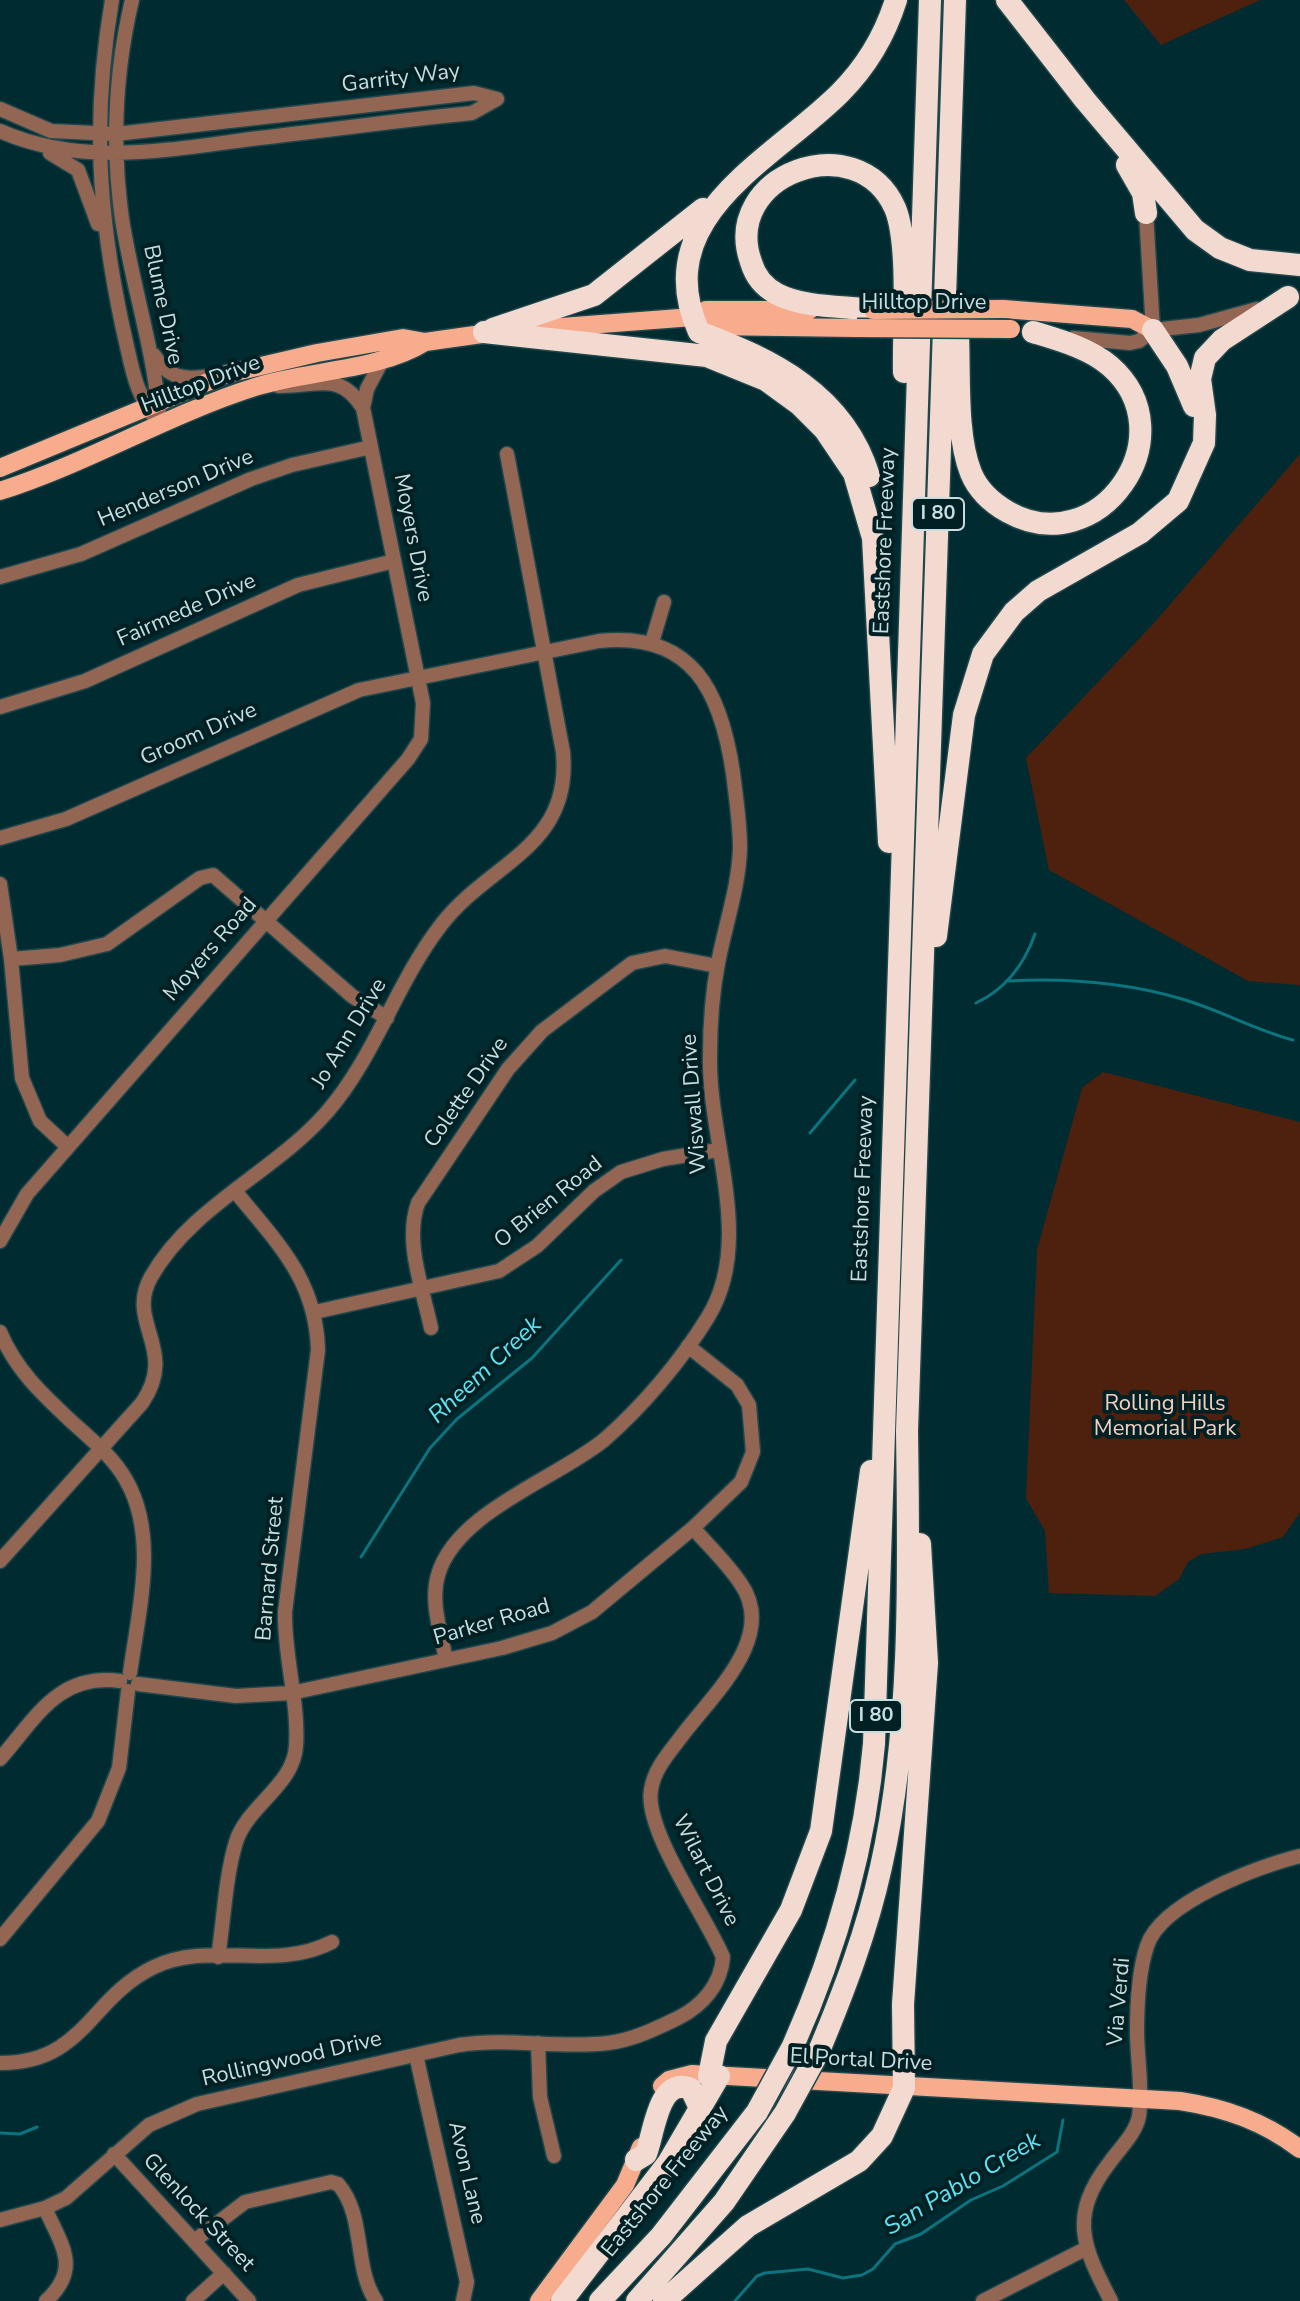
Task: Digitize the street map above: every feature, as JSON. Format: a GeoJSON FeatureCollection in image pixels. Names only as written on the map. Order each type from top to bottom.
{"type":"FeatureCollection","features":[{"type":"Feature","properties":{"kind":"highway"},"geometry":{"type":"LineString","coordinates":[[484,332],[594,295],[733,187],[852,80],[877,44],[896,0]]}},
{"type":"Feature","properties":{"kind":"highway","name":"Eastshore Freeway"},"geometry":{"type":"LineString","coordinates":[[600,2301],[671,2224],[757,2112],[793,2046],[813,2001],[844,1909],[870,1798],[883,1560],[884,1374],[930,0]]}},
{"type":"Feature","properties":{"kind":"highway","name":"I 80"},"geometry":{"type":"LineString","coordinates":[[637,2301],[724,2202],[785,2113],[819,2051],[869,1915],[893,1804],[909,1556],[907,1431],[955,0]]}},
{"type":"Feature","properties":{"kind":"highway"},"geometry":{"type":"LineString","coordinates":[[1007,0],[1085,100],[1206,239],[1250,260],[1300,265]]}},
{"type":"Feature","properties":{"kind":"highway"},"geometry":{"type":"LineString","coordinates":[[1085,100],[1139,184],[1146,213]]}},
{"type":"Feature","properties":{"kind":"highway"},"geometry":{"type":"LineString","coordinates":[[873,310],[789,299],[759,278],[749,257],[748,231],[763,195],[783,176],[823,164],[852,168],[876,183],[898,216],[912,558]]}},
{"type":"Feature","properties":{"kind":"highway"},"geometry":{"type":"LineString","coordinates":[[733,187],[704,218],[688,250],[686,289],[699,332],[755,354],[794,375],[845,426],[871,484],[877,521],[888,829],[899,936]]}},
{"type":"Feature","properties":{"kind":"highway"},"geometry":{"type":"LineString","coordinates":[[949,202],[964,445],[972,474],[988,498],[1013,515],[1046,523],[1064,522],[1095,511],[1118,492],[1138,451],[1139,421],[1129,390],[1110,366],[1080,349],[1022,330]]}},
{"type":"Feature","properties":{"kind":"highway"},"geometry":{"type":"LineString","coordinates":[[921,1028],[941,901],[964,715],[980,662],[1002,626],[1025,601],[1154,523],[1178,501],[1204,443],[1205,415],[1200,379],[1205,358],[1222,340],[1294,294]]}},
{"type":"Feature","properties":{"kind":"highway"},"geometry":{"type":"LineString","coordinates":[[1153,330],[1177,366],[1194,404],[1198,442],[1190,478]]}},
{"type":"Feature","properties":{"kind":"highway"},"geometry":{"type":"LineString","coordinates":[[484,332],[685,352],[727,362],[766,380],[813,416],[854,473],[870,522],[877,580]]}},
{"type":"Feature","properties":{"kind":"highway"},"geometry":{"type":"LineString","coordinates":[[562,2301],[668,2163],[700,2108],[714,2076],[716,2041],[791,1910],[821,1831],[884,1374]]}},
{"type":"Feature","properties":{"kind":"highway"},"geometry":{"type":"LineString","coordinates":[[664,2301],[748,2226],[859,2161],[882,2136],[904,2088],[903,2004],[927,1663],[926,1592],[907,1431]]}},
{"type":"Feature","properties":{"kind":"highway"},"geometry":{"type":"LineString","coordinates":[[636,2160],[646,2154],[662,2101],[669,2091],[678,2086],[691,2089],[700,2108]]}},
{"type":"Feature","properties":{"kind":"main road","name":"Hilltop Drive"},"geometry":{"type":"LineString","coordinates":[[0,468],[227,374],[317,353],[403,338],[425,342],[484,332],[693,317],[706,310],[1003,309],[1132,319],[1153,330]]}},
{"type":"Feature","properties":{"kind":"main road","name":"Hilltop Drive"},"geometry":{"type":"LineString","coordinates":[[693,317],[708,326],[1022,330]]}},
{"type":"Feature","properties":{"kind":"main road","name":"Hilltop Drive"},"geometry":{"type":"LineString","coordinates":[[0,491],[257,386],[403,355],[425,342]]}},
{"type":"Feature","properties":{"kind":"main road","name":"El Portal Drive"},"geometry":{"type":"LineString","coordinates":[[539,2301],[625,2185],[636,2160],[656,2093],[669,2080],[692,2074],[1180,2101],[1240,2114],[1275,2130],[1300,2149]]}},
{"type":"Feature","properties":{"kind":"street","name":"Blume Drive"},"geometry":{"type":"LineString","coordinates":[[112,0],[104,48],[98,134],[106,249],[151,403],[160,424]]}},
{"type":"Feature","properties":{"kind":"street","name":"Blume Drive"},"geometry":{"type":"LineString","coordinates":[[132,0],[120,73],[116,153],[122,220],[150,348],[151,403]]}},
{"type":"Feature","properties":{"kind":"street","name":"Garrity Way"},"geometry":{"type":"LineString","coordinates":[[0,109],[51,131],[116,134],[474,93],[497,99],[472,113],[142,154],[27,143],[0,131]]}},
{"type":"Feature","properties":{"kind":"street"},"geometry":{"type":"LineString","coordinates":[[27,143],[70,163],[78,170],[106,249]]}},
{"type":"Feature","properties":{"kind":"street"},"geometry":{"type":"LineString","coordinates":[[1146,213],[1153,330]]}},
{"type":"Feature","properties":{"kind":"street","name":"Hilltop Drive"},"geometry":{"type":"LineString","coordinates":[[1022,330],[1130,343],[1139,341],[1153,330],[1217,321],[1294,294]]}},
{"type":"Feature","properties":{"kind":"street"},"geometry":{"type":"LineString","coordinates":[[150,348],[164,369],[182,378],[227,374]]}},
{"type":"Feature","properties":{"kind":"street"},"geometry":{"type":"LineString","coordinates":[[363,408],[366,391],[383,359]]}},
{"type":"Feature","properties":{"kind":"street"},"geometry":{"type":"LineString","coordinates":[[257,386],[335,382],[350,389],[363,408]]}},
{"type":"Feature","properties":{"kind":"street","name":"Moyers Drive"},"geometry":{"type":"LineString","coordinates":[[363,408],[418,678]]}},
{"type":"Feature","properties":{"kind":"street","name":"Henderson Drive"},"geometry":{"type":"LineString","coordinates":[[0,577],[81,554],[251,479],[292,465],[371,447]]}},
{"type":"Feature","properties":{"kind":"street","name":"Jo Ann Drive"},"geometry":{"type":"LineString","coordinates":[[0,1561],[154,1385],[157,1352],[144,1315],[150,1279],[197,1222],[325,1114],[349,1084],[441,925],[455,909],[525,850],[553,819],[565,772],[507,454]]}},
{"type":"Feature","properties":{"kind":"street","name":"Fairmede Drive"},"geometry":{"type":"LineString","coordinates":[[0,707],[85,681],[298,585],[394,561]]}},
{"type":"Feature","properties":{"kind":"street"},"geometry":{"type":"LineString","coordinates":[[652,642],[664,602]]}},
{"type":"Feature","properties":{"kind":"street","name":"Wiswall Drive"},"geometry":{"type":"LineString","coordinates":[[418,678],[626,638],[652,642],[690,665],[706,683],[718,704],[730,757],[740,850],[717,966],[710,1060],[730,1235],[725,1285],[688,1346],[635,1410],[602,1441],[472,1526],[453,1544],[438,1575],[435,1600],[446,1660]]}},
{"type":"Feature","properties":{"kind":"street","name":"Groom Drive"},"geometry":{"type":"LineString","coordinates":[[0,838],[66,819],[337,697],[418,678]]}},
{"type":"Feature","properties":{"kind":"street","name":"Moyers Road"},"geometry":{"type":"LineString","coordinates":[[0,1241],[19,1205],[421,739],[424,725],[418,678]]}},
{"type":"Feature","properties":{"kind":"street"},"geometry":{"type":"LineString","coordinates":[[11,959],[60,955],[107,944],[200,878],[213,875],[352,996],[387,1018]]}},
{"type":"Feature","properties":{"kind":"street"},"geometry":{"type":"LineString","coordinates":[[0,884],[11,959],[22,1078],[40,1121],[68,1147]]}},
{"type":"Feature","properties":{"kind":"street","name":"Colette Drive"},"geometry":{"type":"LineString","coordinates":[[431,1328],[412,1236],[418,1203],[527,1046],[632,963],[665,956],[717,966]]}},
{"type":"Feature","properties":{"kind":"street","name":"O Brien Road"},"geometry":{"type":"LineString","coordinates":[[315,1312],[499,1271],[518,1261],[594,1191],[621,1172],[663,1159],[718,1150]]}},
{"type":"Feature","properties":{"kind":"street","name":"Barnard Street"},"geometry":{"type":"LineString","coordinates":[[218,1957],[236,1842],[248,1817],[284,1777],[293,1762],[296,1746],[285,1612],[318,1350],[315,1312],[305,1283],[288,1256],[235,1191]]}},
{"type":"Feature","properties":{"kind":"street"},"geometry":{"type":"LineString","coordinates":[[0,1332],[28,1380],[101,1448],[127,1482],[143,1529],[143,1561],[119,1768],[98,1821],[0,1939]]}},
{"type":"Feature","properties":{"kind":"street","name":"Parker Road"},"geometry":{"type":"LineString","coordinates":[[0,1759],[64,1689],[91,1680],[236,1696],[291,1693],[446,1660],[552,1633],[592,1612],[693,1528],[741,1482],[753,1452],[754,1427],[749,1405],[737,1385],[688,1346]]}},
{"type":"Feature","properties":{"kind":"street","name":"Wilart Drive"},"geometry":{"type":"LineString","coordinates":[[628,2039],[693,2010],[707,1998],[723,1966],[720,1948],[655,1824],[650,1807],[651,1790],[663,1760],[742,1656],[752,1627],[751,1606],[742,1585],[693,1528]]}},
{"type":"Feature","properties":{"kind":"street","name":"Via Verdi"},"geometry":{"type":"LineString","coordinates":[[1085,2249],[1083,2218],[1091,2192],[1127,2141],[1139,2117],[1137,2027],[1150,1940],[1166,1919],[1187,1902],[1279,1861],[1300,1856]]}},
{"type":"Feature","properties":{"kind":"street"},"geometry":{"type":"LineString","coordinates":[[0,2063],[35,2060],[72,2041],[133,1977],[157,1965],[184,1957],[309,1954],[332,1942]]}},
{"type":"Feature","properties":{"kind":"street","name":"Rollingwood Drive"},"geometry":{"type":"LineString","coordinates":[[0,2220],[45,2208],[66,2198],[149,2125],[197,2104],[480,2041],[606,2043],[628,2039]]}},
{"type":"Feature","properties":{"kind":"street"},"geometry":{"type":"LineString","coordinates":[[538,2043],[540,2097],[554,2156]]}},
{"type":"Feature","properties":{"kind":"street","name":"Avon Lane"},"geometry":{"type":"LineString","coordinates":[[416,2055],[467,2282],[463,2301]]}},
{"type":"Feature","properties":{"kind":"street","name":"Glenlock Street"},"geometry":{"type":"LineString","coordinates":[[114,2154],[249,2301]]}},
{"type":"Feature","properties":{"kind":"street"},"geometry":{"type":"LineString","coordinates":[[194,2241],[245,2202],[331,2182],[338,2184],[350,2203],[365,2274],[376,2301]]}},
{"type":"Feature","properties":{"kind":"street"},"geometry":{"type":"LineString","coordinates":[[45,2208],[67,2261],[67,2275],[60,2288],[46,2301]]}},
{"type":"Feature","properties":{"kind":"street"},"geometry":{"type":"LineString","coordinates":[[983,2301],[1085,2249],[1111,2301]]}},
{"type":"Feature","properties":{"kind":"street"},"geometry":{"type":"LineString","coordinates":[[193,2301],[224,2273]]}},
{"type":"Feature","properties":{"kind":"green space"},"geometry":{"type":"Polygon","coordinates":[[[1124,0],[1260,0],[1161,45],[1124,0]]]}},
{"type":"Feature","properties":{"kind":"green space"},"geometry":{"type":"Polygon","coordinates":[[[1300,454],[1300,985],[1248,981],[1049,870],[1026,758],[1153,624],[1300,454]]]}},
{"type":"Feature","properties":{"kind":"green space","name":"Rolling Hills Memorial Park"},"geometry":{"type":"Polygon","coordinates":[[[1103,1072],[1300,1122],[1300,1512],[1283,1537],[1245,1549],[1201,1554],[1188,1562],[1179,1579],[1155,1596],[1049,1593],[1045,1531],[1026,1498],[1037,1250],[1082,1088],[1103,1072]]]}},
{"type":"Feature","properties":{"kind":"waterway","name":"Rheem Creek"},"geometry":{"type":"LineString","coordinates":[[976,1003],[996,991],[1013,975],[1035,934]]}},
{"type":"Feature","properties":{"kind":"waterway","name":"Rheem Creek"},"geometry":{"type":"LineString","coordinates":[[1009,981],[1074,981],[1140,989],[1196,1004],[1293,1040]]}},
{"type":"Feature","properties":{"kind":"waterway","name":"Rheem Creek"},"geometry":{"type":"LineString","coordinates":[[810,1133],[855,1080]]}},
{"type":"Feature","properties":{"kind":"waterway","name":"Rheem Creek"},"geometry":{"type":"LineString","coordinates":[[361,1557],[430,1448],[457,1419],[532,1358],[621,1260]]}},
{"type":"Feature","properties":{"kind":"waterway","name":"San Pablo Creek"},"geometry":{"type":"LineString","coordinates":[[735,2301],[757,2276],[765,2273],[808,2269],[843,2278],[862,2275],[873,2269],[895,2244],[921,2234],[971,2200],[1003,2186],[1057,2152],[1063,2120]]}},
{"type":"Feature","properties":{"kind":"waterway"},"geometry":{"type":"LineString","coordinates":[[0,2133],[20,2134],[37,2127]]}}]}
